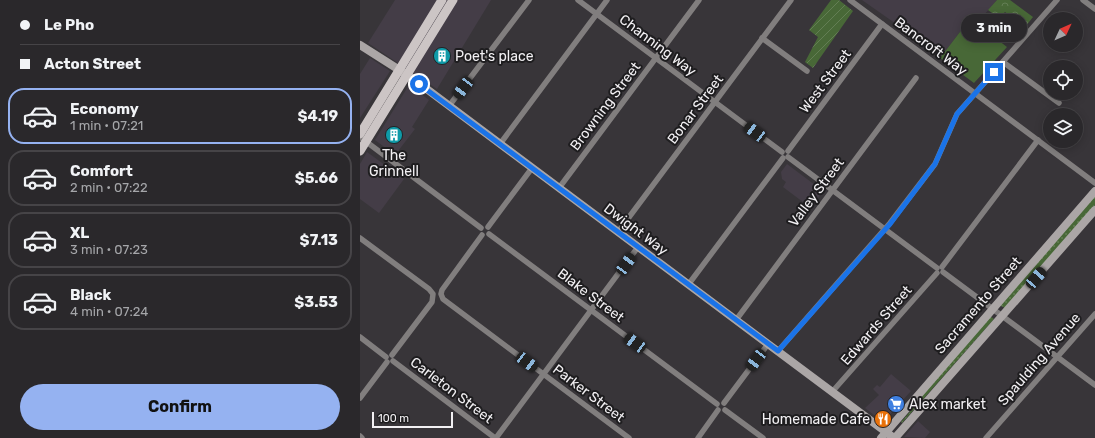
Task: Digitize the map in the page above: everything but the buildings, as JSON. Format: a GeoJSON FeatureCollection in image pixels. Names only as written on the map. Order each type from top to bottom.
{"type":"FeatureCollection","features":[{"type":"Feature","properties":{"kind":"main road"},"geometry":{"type":"LineString","coordinates":[[403,72],[442,0]]}},
{"type":"Feature","properties":{"kind":"main road"},"geometry":{"type":"LineString","coordinates":[[360,151],[362,138],[403,72],[453,0]]}},
{"type":"Feature","properties":{"kind":"street"},"geometry":{"type":"LineString","coordinates":[[449,106],[529,0]]}},
{"type":"Feature","properties":{"kind":"street","name":"Channing Way"},"geometry":{"type":"LineString","coordinates":[[578,0],[1095,385]]}},
{"type":"Feature","properties":{"kind":"street"},"geometry":{"type":"LineString","coordinates":[[500,144],[607,0]]}},
{"type":"Feature","properties":{"kind":"street","name":"Browning Street"},"geometry":{"type":"LineString","coordinates":[[559,188],[699,0]]}},
{"type":"Feature","properties":{"kind":"street","name":"Bonar Street"},"geometry":{"type":"LineString","coordinates":[[618,232],[791,0]]}},
{"type":"Feature","properties":{"kind":"street","name":"Bancroft Way"},"geometry":{"type":"LineString","coordinates":[[850,0],[1095,183]]}},
{"type":"Feature","properties":{"kind":"street"},"geometry":{"type":"LineString","coordinates":[[778,351],[885,229],[935,164],[957,114],[1056,0]]}},
{"type":"Feature","properties":{"kind":"street"},"geometry":{"type":"LineString","coordinates":[[1083,0],[1095,9]]}},
{"type":"Feature","properties":{"kind":"street","name":"West Street"},"geometry":{"type":"LineString","coordinates":[[688,285],[882,24]]}},
{"type":"Feature","properties":{"kind":"street"},"geometry":{"type":"LineString","coordinates":[[762,38],[807,71]]}},
{"type":"Feature","properties":{"kind":"street","name":"Dwight Way"},"geometry":{"type":"LineString","coordinates":[[360,45],[403,72],[778,351],[832,392],[883,435],[894,438]]}},
{"type":"Feature","properties":{"kind":"street"},"geometry":{"type":"LineString","coordinates":[[1003,62],[1058,103]]}},
{"type":"Feature","properties":{"kind":"street","name":"Valley Street"},"geometry":{"type":"LineString","coordinates":[[736,320],[916,78]]}},
{"type":"Feature","properties":{"kind":"street"},"geometry":{"type":"LineString","coordinates":[[362,138],[485,228]]}},
{"type":"Feature","properties":{"kind":"street","name":"Edwards Street"},"geometry":{"type":"LineString","coordinates":[[832,392],[940,270],[1038,140]]}},
{"type":"Feature","properties":{"kind":"street"},"geometry":{"type":"LineString","coordinates":[[486,234],[481,232],[532,168]]}},
{"type":"Feature","properties":{"kind":"street","name":"Sacramento Street"},"geometry":{"type":"LineString","coordinates":[[883,435],[1095,191]]}},
{"type":"Feature","properties":{"kind":"street","name":"Sacramento Street"},"geometry":{"type":"LineString","coordinates":[[894,438],[1095,210]]}},
{"type":"Feature","properties":{"kind":"street","name":"Parker Street"},"geometry":{"type":"LineString","coordinates":[[486,234],[444,287],[441,294],[445,301],[629,438]]}},
{"type":"Feature","properties":{"kind":"street","name":"Blake Street"},"geometry":{"type":"LineString","coordinates":[[486,234],[718,407]]}},
{"type":"Feature","properties":{"kind":"street"},"geometry":{"type":"LineString","coordinates":[[360,238],[429,289],[433,294],[432,302],[360,398]]}},
{"type":"Feature","properties":{"kind":"street"},"geometry":{"type":"LineString","coordinates":[[496,438],[638,247]]}},
{"type":"Feature","properties":{"kind":"street","name":"Spaulding Avenue"},"geometry":{"type":"LineString","coordinates":[[986,438],[1095,314]]}},
{"type":"Feature","properties":{"kind":"street","name":"Carleton Street"},"geometry":{"type":"LineString","coordinates":[[360,337],[496,438]]}},
{"type":"Feature","properties":{"kind":"street"},"geometry":{"type":"LineString","coordinates":[[698,438],[721,402],[724,403],[768,344]]}},
{"type":"Feature","properties":{"kind":"street"},"geometry":{"type":"LineString","coordinates":[[724,403],[725,410]]}},
{"type":"Feature","properties":{"kind":"street"},"geometry":{"type":"LineString","coordinates":[[718,407],[725,410],[763,438]]}},
{"type":"Feature","properties":{"kind":"shaded area"},"geometry":{"type":"Polygon","coordinates":[[[395,0],[491,0],[437,89],[368,43],[395,0]]]}},
{"type":"Feature","properties":{"kind":"shaded area"},"geometry":{"type":"Polygon","coordinates":[[[862,0],[997,0],[968,33],[963,28],[940,58],[921,44],[919,40],[862,0]]]}},
{"type":"Feature","properties":{"kind":"shaded area"},"geometry":{"type":"Polygon","coordinates":[[[370,58],[390,71],[360,118],[360,74],[370,58]]]}},
{"type":"Feature","properties":{"kind":"shaded area"},"geometry":{"type":"Polygon","coordinates":[[[409,85],[429,100],[412,127],[415,129],[395,155],[375,140],[409,85]]]}},
{"type":"Feature","properties":{"kind":"shaded area"},"geometry":{"type":"Polygon","coordinates":[[[367,152],[404,179],[379,213],[360,199],[360,164],[367,152]]]}},
{"type":"Feature","properties":{"kind":"shaded area"},"geometry":{"type":"Polygon","coordinates":[[[787,164],[823,191],[811,208],[783,187],[786,182],[782,179],[781,172],[787,164]]]}},
{"type":"Feature","properties":{"kind":"shaded area"},"geometry":{"type":"Polygon","coordinates":[[[891,374],[911,391],[883,422],[865,408],[879,395],[873,389],[877,385],[880,387],[891,374]]]}},
{"type":"Feature","properties":{"kind":"shaded area"},"geometry":{"type":"Polygon","coordinates":[[[918,421],[930,432],[925,438],[904,437],[918,421]]]}},
{"type":"Feature","properties":{"kind":"green space"},"geometry":{"type":"Polygon","coordinates":[[[831,0],[839,0],[853,11],[813,68],[805,62],[818,37],[809,30],[831,0]]]}},
{"type":"Feature","properties":{"kind":"green space"},"geometry":{"type":"Polygon","coordinates":[[[997,0],[1010,0],[1033,17],[1025,27],[1005,12],[999,18],[988,10],[997,0]]]}},
{"type":"Feature","properties":{"kind":"green space"},"geometry":{"type":"Polygon","coordinates":[[[976,23],[1007,47],[974,83],[940,58],[963,28],[969,32],[976,23]]]}},
{"type":"Feature","properties":{"kind":"green space"},"geometry":{"type":"Polygon","coordinates":[[[1095,194],[1095,205],[1005,308],[999,305],[1095,194]]]}},
{"type":"Feature","properties":{"kind":"green space"},"geometry":{"type":"Polygon","coordinates":[[[990,316],[994,319],[902,423],[901,422],[914,407],[920,397],[990,316]]]}},
{"type":"Feature","properties":{"kind":"place","name":"Poet's place"},"geometry":{"type":"Point","coordinates":[442,56]}},
{"type":"Feature","properties":{"kind":"place","name":"The Grinnell"},"geometry":{"type":"Point","coordinates":[394,135]}},
{"type":"Feature","properties":{"kind":"place","name":"Alex market"},"geometry":{"type":"Point","coordinates":[896,404]}},
{"type":"Feature","properties":{"kind":"place","name":"Homemade Cafe"},"geometry":{"type":"Point","coordinates":[883,419]}},
{"type":"Feature","properties":{"kind":"route"},"geometry":{"type":"LineString","coordinates":[[419,84],[778,351],[890,224],[935,164],[946,142],[957,114],[994,72]]}}]}
